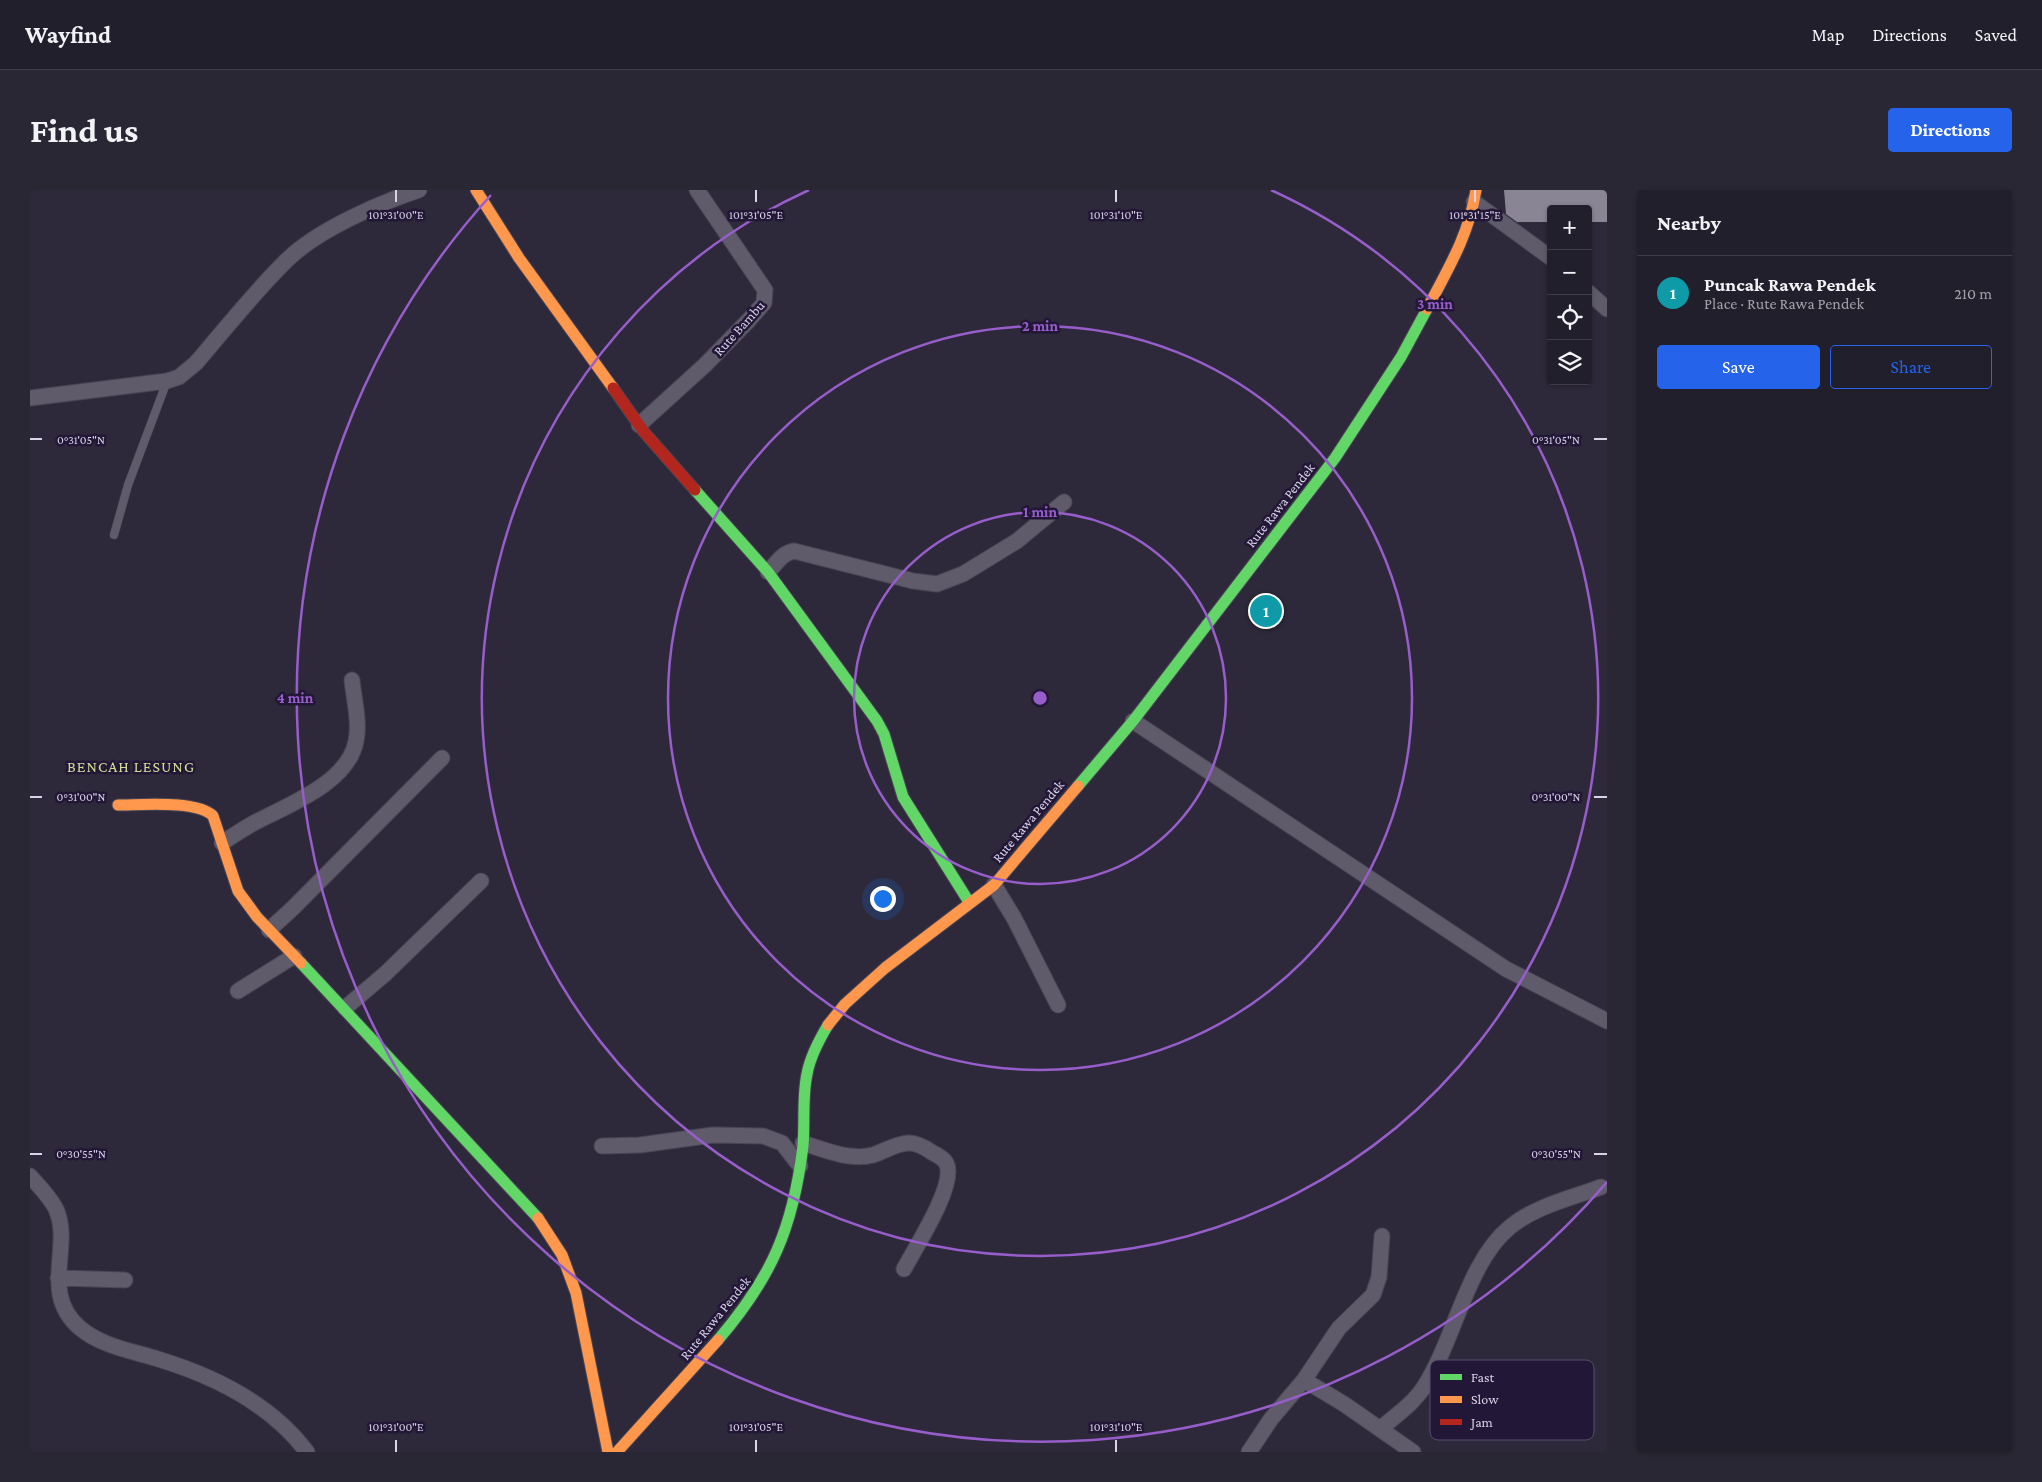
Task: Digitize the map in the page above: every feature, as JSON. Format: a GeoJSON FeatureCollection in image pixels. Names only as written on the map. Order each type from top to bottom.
{"type":"FeatureCollection","features":[{"type":"Feature","properties":{"kind":"street"},"geometry":{"type":"LineString","coordinates":[[30,398],[168,381],[179,377],[196,363],[289,258],[333,228],[370,210],[420,190]]}},
{"type":"Feature","properties":{"kind":"street"},"geometry":{"type":"LineString","coordinates":[[476,190],[519,258],[641,429],[768,572],[877,721],[886,740],[903,797],[969,902]]}},
{"type":"Feature","properties":{"kind":"street","name":"Rute Bambu"},"geometry":{"type":"LineString","coordinates":[[641,429],[755,314],[766,298],[765,290],[697,190]]}},
{"type":"Feature","properties":{"kind":"street"},"geometry":{"type":"LineString","coordinates":[[1475,196],[1547,255]]}},
{"type":"Feature","properties":{"kind":"street","name":"Rute Rawa Pendek"},"geometry":{"type":"LineString","coordinates":[[618,1452],[730,1326],[761,1284],[776,1255],[786,1229],[797,1189],[809,1068],[819,1039],[828,1025],[845,1004],[885,968],[969,902],[994,885],[1133,721],[1335,458],[1362,418],[1401,357],[1460,246],[1472,215],[1475,196]]}},
{"type":"Feature","properties":{"kind":"street"},"geometry":{"type":"LineString","coordinates":[[1591,295],[1607,310]]}},
{"type":"Feature","properties":{"kind":"street"},"geometry":{"type":"LineString","coordinates":[[768,572],[788,552],[794,551],[913,581],[942,583],[963,574],[1017,541],[1064,502]]}},
{"type":"Feature","properties":{"kind":"street"},"geometry":{"type":"LineString","coordinates":[[222,842],[251,824],[326,784],[350,758],[356,741],[357,729],[352,680]]}},
{"type":"Feature","properties":{"kind":"street"},"geometry":{"type":"LineString","coordinates":[[1133,721],[1506,969],[1607,1021]]}},
{"type":"Feature","properties":{"kind":"street"},"geometry":{"type":"LineString","coordinates":[[269,930],[442,758]]}},
{"type":"Feature","properties":{"kind":"street"},"geometry":{"type":"LineString","coordinates":[[118,806],[201,808],[213,816],[238,891],[269,930],[345,1008],[440,1114],[540,1220],[554,1238],[564,1257],[578,1300],[608,1452]]}},
{"type":"Feature","properties":{"kind":"street"},"geometry":{"type":"LineString","coordinates":[[345,1008],[385,974],[481,881]]}},
{"type":"Feature","properties":{"kind":"street"},"geometry":{"type":"LineString","coordinates":[[994,885],[1014,918],[1058,1005]]}},
{"type":"Feature","properties":{"kind":"street"},"geometry":{"type":"LineString","coordinates":[[238,991],[294,956]]}},
{"type":"Feature","properties":{"kind":"street"},"geometry":{"type":"LineString","coordinates":[[602,1146],[640,1145],[714,1134],[763,1136],[782,1143],[800,1166]]}},
{"type":"Feature","properties":{"kind":"street"},"geometry":{"type":"LineString","coordinates":[[803,1142],[832,1152],[855,1157],[870,1155],[902,1144],[912,1143],[929,1150],[944,1160],[948,1174],[946,1189],[904,1269]]}},
{"type":"Feature","properties":{"kind":"street"},"geometry":{"type":"LineString","coordinates":[[30,1176],[56,1209],[60,1245],[58,1278],[60,1293],[65,1309],[80,1328],[94,1337],[122,1348],[159,1359],[204,1376],[251,1400],[290,1432],[306,1452]]}},
{"type":"Feature","properties":{"kind":"street"},"geometry":{"type":"LineString","coordinates":[[1438,1360],[1472,1282],[1490,1248],[1509,1227],[1526,1217],[1601,1187]]}},
{"type":"Feature","properties":{"kind":"street"},"geometry":{"type":"LineString","coordinates":[[1249,1452],[1271,1419],[1304,1380],[1339,1328],[1373,1294],[1379,1277],[1382,1236]]}},
{"type":"Feature","properties":{"kind":"street"},"geometry":{"type":"LineString","coordinates":[[58,1278],[125,1280]]}},
{"type":"Feature","properties":{"kind":"street"},"geometry":{"type":"LineString","coordinates":[[1380,1429],[1423,1388],[1430,1375]]}},
{"type":"Feature","properties":{"kind":"street"},"geometry":{"type":"LineString","coordinates":[[1304,1380],[1344,1404],[1413,1452]]}},
{"type":"Feature","properties":{"kind":"lane"},"geometry":{"type":"LineString","coordinates":[[114,535],[128,485],[168,381]]}},
{"type":"Feature","properties":{"kind":"building"},"geometry":{"type":"Polygon","coordinates":[[[1504,190],[1607,190],[1607,222],[1592,222],[1592,205],[1547,205],[1547,222],[1517,222],[1506,214],[1504,190]]]}},
{"type":"Feature","properties":{"kind":"traffic: fast"},"geometry":{"type":"LineString","coordinates":[[1078,786],[1133,721],[1335,458],[1401,357],[1427,309]]}},
{"type":"Feature","properties":{"kind":"traffic: fast"},"geometry":{"type":"LineString","coordinates":[[695,490],[768,572],[877,721],[884,734],[903,797],[969,902]]}},
{"type":"Feature","properties":{"kind":"traffic: fast"},"geometry":{"type":"LineString","coordinates":[[301,963],[538,1218]]}},
{"type":"Feature","properties":{"kind":"traffic: fast"},"geometry":{"type":"LineString","coordinates":[[718,1340],[753,1295],[766,1273],[786,1227],[799,1175],[803,1146],[807,1074],[815,1049],[828,1025]]}},
{"type":"Feature","properties":{"kind":"traffic: slow"},"geometry":{"type":"LineString","coordinates":[[476,190],[519,258],[613,388]]}},
{"type":"Feature","properties":{"kind":"traffic: slow"},"geometry":{"type":"LineString","coordinates":[[1427,309],[1463,237],[1476,190]]}},
{"type":"Feature","properties":{"kind":"traffic: slow"},"geometry":{"type":"LineString","coordinates":[[828,1025],[845,1004],[885,968],[994,885],[1078,786]]}},
{"type":"Feature","properties":{"kind":"traffic: slow"},"geometry":{"type":"LineString","coordinates":[[118,805],[182,805],[205,811],[213,816],[238,891],[257,917],[301,963]]}},
{"type":"Feature","properties":{"kind":"traffic: slow"},"geometry":{"type":"LineString","coordinates":[[538,1218],[562,1255],[576,1293],[608,1452]]}},
{"type":"Feature","properties":{"kind":"traffic: slow"},"geometry":{"type":"LineString","coordinates":[[617,1452],[718,1340]]}},
{"type":"Feature","properties":{"kind":"traffic: jam"},"geometry":{"type":"LineString","coordinates":[[613,388],[644,432],[695,490]]}},
{"type":"Feature","properties":{"kind":"place","name":"Puncak Rawa Pendek"},"geometry":{"type":"Point","coordinates":[1266,611]}},
{"type":"Feature","properties":{"kind":"district","name":"BENCAH LESUNG"},"geometry":{"type":"Point","coordinates":[131,766]}}]}
